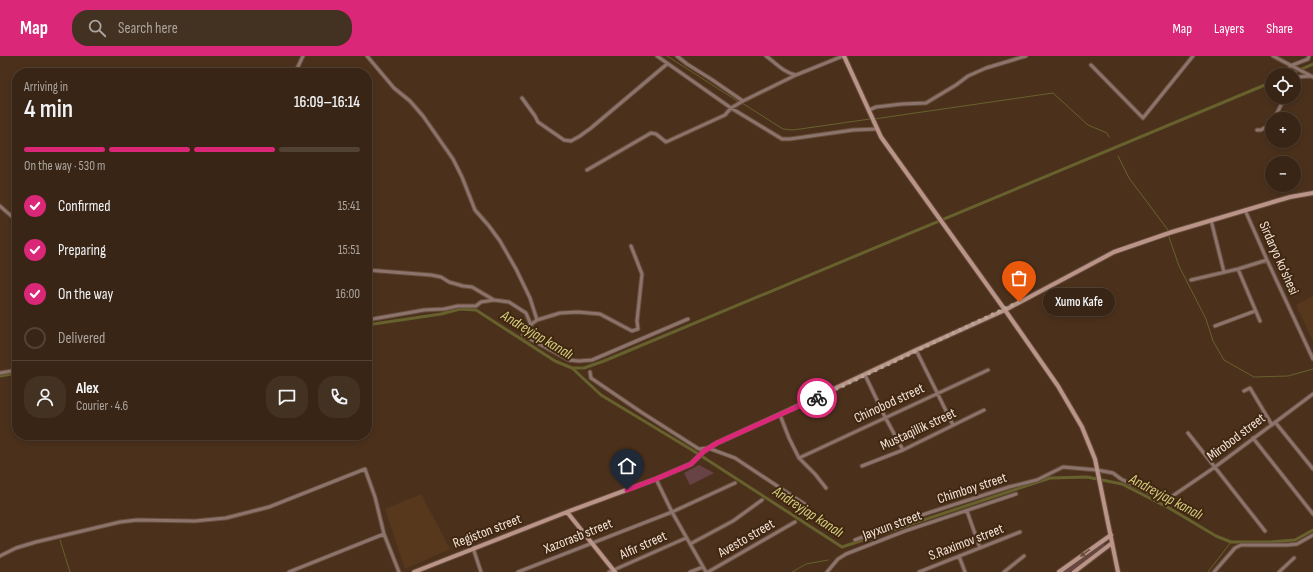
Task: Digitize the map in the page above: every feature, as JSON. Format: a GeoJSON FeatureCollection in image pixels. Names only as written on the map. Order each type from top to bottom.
{"type":"FeatureCollection","features":[{"type":"Feature","properties":{"kind":"street"},"geometry":{"type":"LineString","coordinates":[[297,68],[303,56]]}},
{"type":"Feature","properties":{"kind":"street"},"geometry":{"type":"LineString","coordinates":[[367,56],[394,88],[410,101],[423,116],[453,159],[475,210],[500,241],[516,269],[530,298],[537,320]]}},
{"type":"Feature","properties":{"kind":"street"},"geometry":{"type":"LineString","coordinates":[[657,56],[731,108],[782,139],[853,130],[877,129]]}},
{"type":"Feature","properties":{"kind":"street"},"geometry":{"type":"LineString","coordinates":[[677,56],[743,101]]}},
{"type":"Feature","properties":{"kind":"street"},"geometry":{"type":"LineString","coordinates":[[766,56],[784,71],[796,75]]}},
{"type":"Feature","properties":{"kind":"street"},"geometry":{"type":"LineString","coordinates":[[587,170],[651,133],[656,134],[666,142],[725,116],[731,108],[743,101],[796,75],[843,56],[881,137],[1058,386],[1082,427],[1095,459],[1118,572]]}},
{"type":"Feature","properties":{"kind":"street"},"geometry":{"type":"LineString","coordinates":[[869,111],[876,107],[926,103],[980,70],[1026,56]]}},
{"type":"Feature","properties":{"kind":"street"},"geometry":{"type":"LineString","coordinates":[[1091,65],[1143,118],[1193,56]]}},
{"type":"Feature","properties":{"kind":"street"},"geometry":{"type":"LineString","coordinates":[[1273,56],[1312,76]]}},
{"type":"Feature","properties":{"kind":"street"},"geometry":{"type":"LineString","coordinates":[[1291,66],[1308,59],[1309,56]]}},
{"type":"Feature","properties":{"kind":"street"},"geometry":{"type":"LineString","coordinates":[[522,98],[538,122],[564,140],[571,140],[580,136],[591,128],[668,64]]}},
{"type":"Feature","properties":{"kind":"street"},"geometry":{"type":"LineString","coordinates":[[1301,78],[1312,76]]}},
{"type":"Feature","properties":{"kind":"street"},"geometry":{"type":"LineString","coordinates":[[1257,130],[1261,130],[1265,127]]}},
{"type":"Feature","properties":{"kind":"street"},"geometry":{"type":"LineString","coordinates":[[706,450],[717,443],[1005,310],[1114,252],[1211,220],[1290,197],[1313,193]]}},
{"type":"Feature","properties":{"kind":"street"},"geometry":{"type":"LineString","coordinates":[[0,206],[12,217]]}},
{"type":"Feature","properties":{"kind":"street","name":"Sirdaryo ko'shesi"},"geometry":{"type":"LineString","coordinates":[[1246,210],[1267,260],[1313,359]]}},
{"type":"Feature","properties":{"kind":"street"},"geometry":{"type":"LineString","coordinates":[[1211,220],[1224,272]]}},
{"type":"Feature","properties":{"kind":"street"},"geometry":{"type":"LineString","coordinates":[[631,246],[642,274],[637,321],[638,329],[632,331],[600,314],[578,312],[560,313],[537,320],[526,328],[524,336],[561,357],[579,362],[592,360],[688,319]]}},
{"type":"Feature","properties":{"kind":"street"},"geometry":{"type":"LineString","coordinates":[[1191,280],[1238,269],[1267,260]]}},
{"type":"Feature","properties":{"kind":"street"},"geometry":{"type":"LineString","coordinates":[[1238,269],[1260,321]]}},
{"type":"Feature","properties":{"kind":"street"},"geometry":{"type":"LineString","coordinates":[[372,270],[441,277],[449,282],[472,287],[494,300]]}},
{"type":"Feature","properties":{"kind":"street"},"geometry":{"type":"LineString","coordinates":[[372,319],[424,310],[444,309],[458,306],[476,306],[481,302],[494,300],[508,302],[526,313],[531,325]]}},
{"type":"Feature","properties":{"kind":"street"},"geometry":{"type":"LineString","coordinates":[[1215,326],[1255,311]]}},
{"type":"Feature","properties":{"kind":"street"},"geometry":{"type":"LineString","coordinates":[[916,350],[953,425]]}},
{"type":"Feature","properties":{"kind":"street","name":"Chinobod street"},"geometry":{"type":"LineString","coordinates":[[799,458],[937,392],[988,370]]}},
{"type":"Feature","properties":{"kind":"street"},"geometry":{"type":"LineString","coordinates":[[0,373],[12,371]]}},
{"type":"Feature","properties":{"kind":"street"},"geometry":{"type":"LineString","coordinates":[[590,372],[592,378],[641,412],[700,449],[735,458],[806,505]]}},
{"type":"Feature","properties":{"kind":"street"},"geometry":{"type":"LineString","coordinates":[[865,375],[903,450]]}},
{"type":"Feature","properties":{"kind":"street"},"geometry":{"type":"LineString","coordinates":[[1244,391],[1250,388],[1274,423],[1313,469]]}},
{"type":"Feature","properties":{"kind":"street","name":"Mirobod street"},"geometry":{"type":"LineString","coordinates":[[1171,497],[1215,467],[1313,394]]}},
{"type":"Feature","properties":{"kind":"street","name":"Mustaqillik street"},"geometry":{"type":"LineString","coordinates":[[862,466],[903,450],[984,410]]}},
{"type":"Feature","properties":{"kind":"street"},"geometry":{"type":"LineString","coordinates":[[780,414],[789,438],[799,458],[826,488]]}},
{"type":"Feature","properties":{"kind":"street"},"geometry":{"type":"LineString","coordinates":[[1188,433],[1265,531]]}},
{"type":"Feature","properties":{"kind":"street"},"geometry":{"type":"LineString","coordinates":[[1253,438],[1313,514]]}},
{"type":"Feature","properties":{"kind":"street","name":"Registon street"},"geometry":{"type":"LineString","coordinates":[[414,572],[473,548],[656,479],[691,464],[706,450]]}},
{"type":"Feature","properties":{"kind":"street","name":"Chimboy street"},"geometry":{"type":"LineString","coordinates":[[855,540],[907,520],[1009,487],[1036,480],[1063,467],[1113,473],[1121,479],[1162,499],[1171,497]]}},
{"type":"Feature","properties":{"kind":"street"},"geometry":{"type":"LineString","coordinates":[[0,556],[16,548],[36,542],[120,522],[137,520],[195,521],[226,518],[269,507],[365,469],[375,497],[384,534],[399,572]]}},
{"type":"Feature","properties":{"kind":"street"},"geometry":{"type":"LineString","coordinates":[[656,479],[686,538],[707,572]]}},
{"type":"Feature","properties":{"kind":"street","name":"Xazorasb street"},"geometry":{"type":"LineString","coordinates":[[518,572],[672,512],[735,483]]}},
{"type":"Feature","properties":{"kind":"street","name":"Jayxun street"},"geometry":{"type":"LineString","coordinates":[[828,572],[838,559],[846,554],[906,531],[1016,494]]}},
{"type":"Feature","properties":{"kind":"street"},"geometry":{"type":"LineString","coordinates":[[690,544],[733,521],[762,500]]}},
{"type":"Feature","properties":{"kind":"street"},"geometry":{"type":"LineString","coordinates":[[967,511],[980,548]]}},
{"type":"Feature","properties":{"kind":"street"},"geometry":{"type":"LineString","coordinates":[[567,512],[614,571]]}},
{"type":"Feature","properties":{"kind":"street","name":"Avesto street"},"geometry":{"type":"LineString","coordinates":[[707,572],[795,522]]}},
{"type":"Feature","properties":{"kind":"street","name":"S.Raximov street"},"geometry":{"type":"LineString","coordinates":[[919,572],[1020,532]]}},
{"type":"Feature","properties":{"kind":"street"},"geometry":{"type":"LineString","coordinates":[[289,572],[384,534]]}},
{"type":"Feature","properties":{"kind":"street"},"geometry":{"type":"LineString","coordinates":[[1059,572],[1111,535]]}},
{"type":"Feature","properties":{"kind":"street"},"geometry":{"type":"LineString","coordinates":[[1214,572],[1234,548],[1241,545],[1297,544],[1313,535]]}},
{"type":"Feature","properties":{"kind":"street","name":"Alfir street"},"geometry":{"type":"LineString","coordinates":[[609,572],[686,538]]}},
{"type":"Feature","properties":{"kind":"street"},"geometry":{"type":"LineString","coordinates":[[1074,572],[1112,543]]}},
{"type":"Feature","properties":{"kind":"street"},"geometry":{"type":"LineString","coordinates":[[473,548],[481,572]]}},
{"type":"Feature","properties":{"kind":"street"},"geometry":{"type":"LineString","coordinates":[[959,556],[965,572]]}},
{"type":"Feature","properties":{"kind":"street"},"geometry":{"type":"LineString","coordinates":[[1004,572],[1024,556]]}},
{"type":"Feature","properties":{"kind":"street"},"geometry":{"type":"LineString","coordinates":[[1280,572],[1294,558]]}},
{"type":"Feature","properties":{"kind":"street","name":"Avesto street"},"geometry":{"type":"LineString","coordinates":[[690,572],[703,567]]}},
{"type":"Feature","properties":{"kind":"shaded area"},"geometry":{"type":"Polygon","coordinates":[[[1313,296],[1313,341],[1296,305],[1313,296]]]}},
{"type":"Feature","properties":{"kind":"shaded area"},"geometry":{"type":"Polygon","coordinates":[[[699,465],[714,473],[690,485],[684,473],[699,465]]]}},
{"type":"Feature","properties":{"kind":"shaded area"},"geometry":{"type":"Polygon","coordinates":[[[421,494],[450,549],[405,569],[385,509],[421,494]]]}},
{"type":"Feature","properties":{"kind":"shaded area"},"geometry":{"type":"Polygon","coordinates":[[[1103,542],[1105,546],[1070,572],[1063,572],[1103,542]]]}},
{"type":"Feature","properties":{"kind":"waterway"},"geometry":{"type":"LineString","coordinates":[[667,56],[739,102]]}},
{"type":"Feature","properties":{"kind":"waterway"},"geometry":{"type":"LineString","coordinates":[[1301,69],[1313,64]]}},
{"type":"Feature","properties":{"kind":"waterway"},"geometry":{"type":"LineString","coordinates":[[572,368],[584,368],[604,361],[1265,85]]}},
{"type":"Feature","properties":{"kind":"waterway"},"geometry":{"type":"LineString","coordinates":[[874,119],[1053,93],[1088,125],[1107,133],[1109,137]]}},
{"type":"Feature","properties":{"kind":"waterway"},"geometry":{"type":"LineString","coordinates":[[742,103],[783,129],[793,130],[870,119]]}},
{"type":"Feature","properties":{"kind":"waterway"},"geometry":{"type":"LineString","coordinates":[[1118,156],[1129,178],[1168,230]]}},
{"type":"Feature","properties":{"kind":"waterway"},"geometry":{"type":"LineString","coordinates":[[1169,237],[1179,266],[1206,319],[1213,341],[1224,360],[1254,377],[1288,376],[1313,369]]}},
{"type":"Feature","properties":{"kind":"waterway","name":"Andreyjap kanalı"},"geometry":{"type":"LineString","coordinates":[[372,324],[441,314],[460,309],[476,310],[555,361],[572,368],[601,395],[692,450],[842,547],[1050,478],[1087,477],[1122,484],[1169,508],[1216,536],[1231,542],[1295,540],[1313,530]]}},
{"type":"Feature","properties":{"kind":"waterway","name":"Andreyjap kanalı"},"geometry":{"type":"LineString","coordinates":[[0,376],[12,374]]}},
{"type":"Feature","properties":{"kind":"waterway"},"geometry":{"type":"LineString","coordinates":[[60,540],[70,572]]}},
{"type":"Feature","properties":{"kind":"waterway"},"geometry":{"type":"LineString","coordinates":[[1208,572],[1231,542]]}},
{"type":"Feature","properties":{"kind":"waterway"},"geometry":{"type":"LineString","coordinates":[[792,572],[806,564],[828,560]]}},
{"type":"Feature","properties":{"kind":"way so far"},"geometry":{"type":"LineString","coordinates":[[817,398],[916,350],[1005,310],[1019,302]]}},
{"type":"Feature","properties":{"kind":"place","name":"Xumo Kafe"},"geometry":{"type":"Point","coordinates":[1019,302]}},
{"type":"Feature","properties":{"kind":"route"},"geometry":{"type":"LineString","coordinates":[[627,490],[691,464],[704,451],[717,443],[817,398]]}}]}
